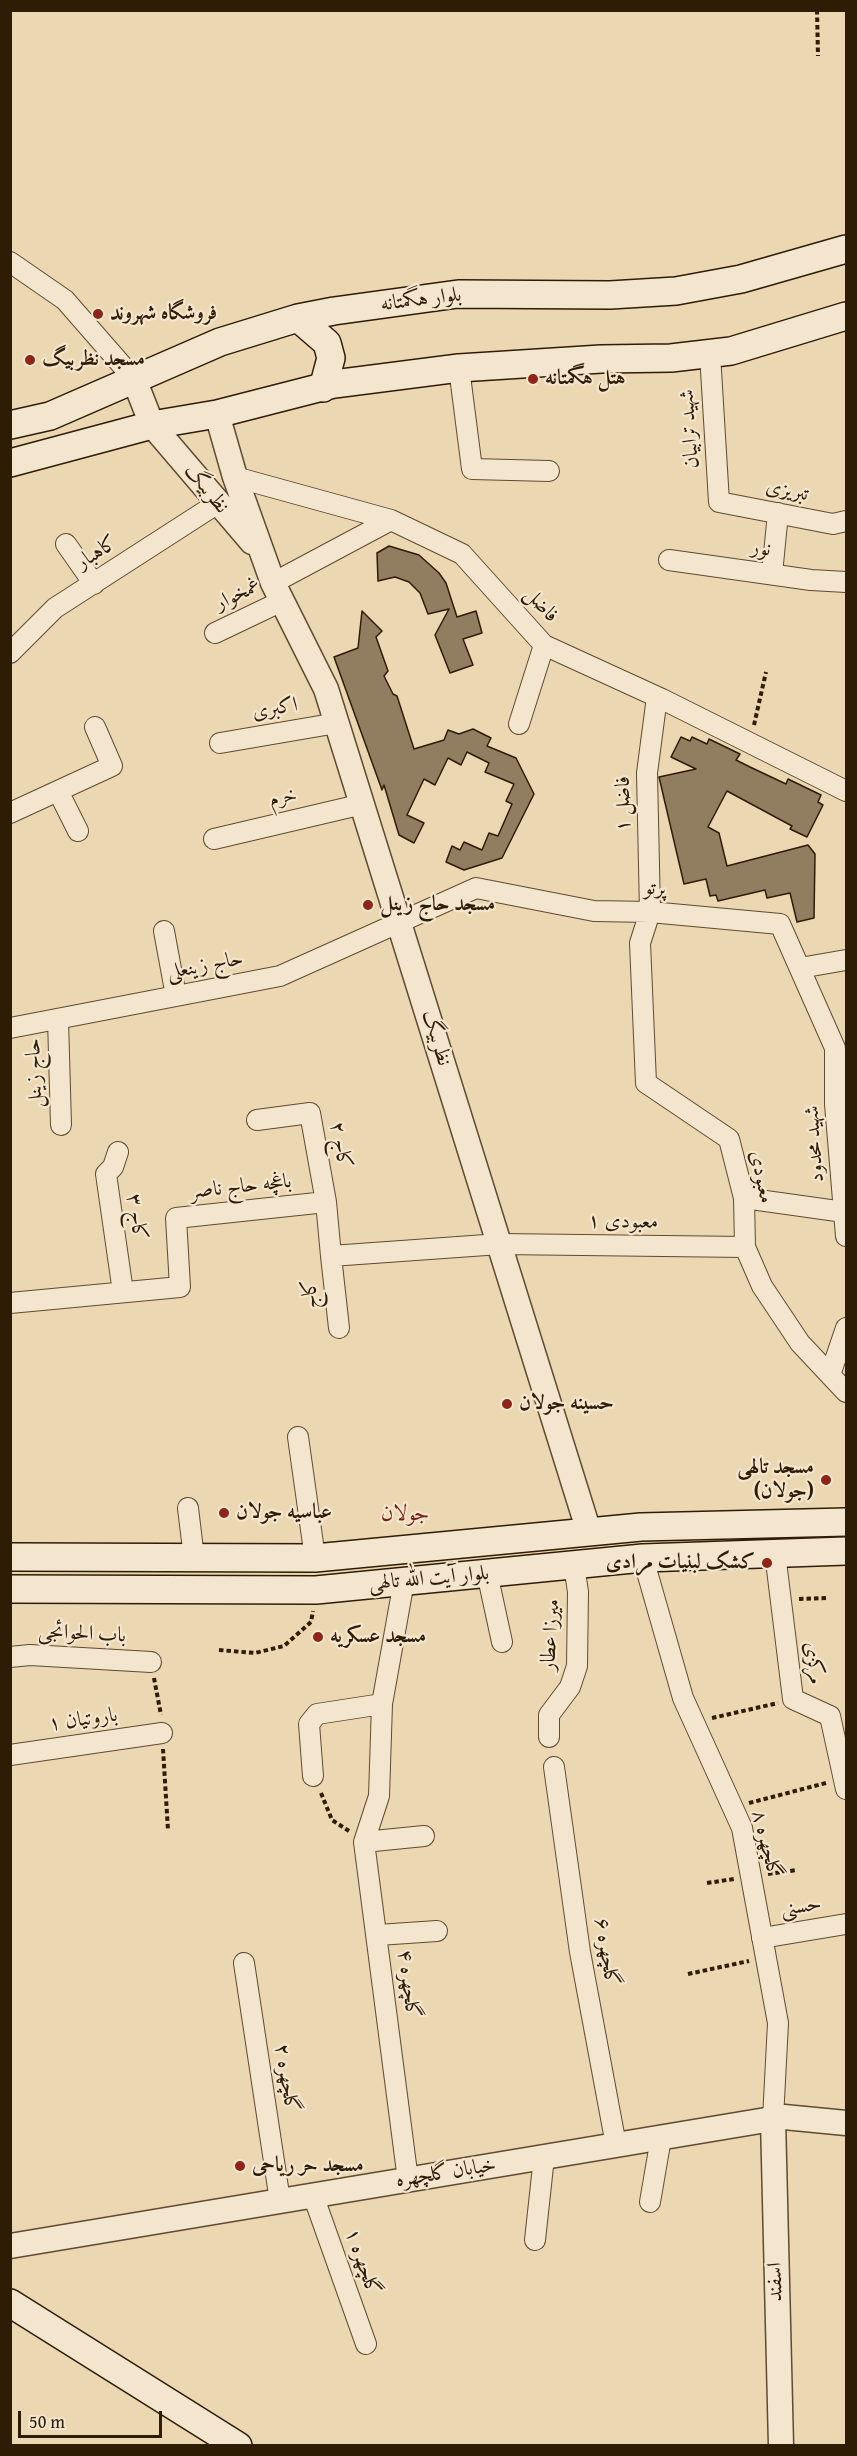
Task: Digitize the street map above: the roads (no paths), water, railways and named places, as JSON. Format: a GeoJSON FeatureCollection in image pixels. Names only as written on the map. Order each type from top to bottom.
{"type":"FeatureCollection","features":[{"type":"Feature","properties":{"kind":"main road","name":"بلوار هگمتانه"},"geometry":{"type":"LineString","coordinates":[[10,425],[50,416],[220,342],[298,318],[458,294],[610,295],[676,291],[741,279],[846,249]]}},
{"type":"Feature","properties":{"kind":"main road"},"geometry":{"type":"LineString","coordinates":[[10,463],[152,425],[217,414],[323,387],[459,368],[710,354],[731,351],[846,316]]}},
{"type":"Feature","properties":{"kind":"main road"},"geometry":{"type":"LineString","coordinates":[[298,318],[327,343],[331,358],[323,387]]}},
{"type":"Feature","properties":{"kind":"main road","name":"بلوار آیت الله تالهی"},"geometry":{"type":"LineString","coordinates":[[10,1557],[315,1558],[641,1527],[846,1522]]}},
{"type":"Feature","properties":{"kind":"main road","name":"بلوار آیت الله تالهی"},"geometry":{"type":"LineString","coordinates":[[10,1588],[316,1590],[643,1558],[846,1551]]}},
{"type":"Feature","properties":{"kind":"main road"},"geometry":{"type":"LineString","coordinates":[[315,1558],[316,1590]]}},
{"type":"Feature","properties":{"kind":"main road"},"geometry":{"type":"LineString","coordinates":[[10,2303],[238,2445]]}},
{"type":"Feature","properties":{"kind":"street"},"geometry":{"type":"LineString","coordinates":[[10,262],[65,300],[134,379]]}},
{"type":"Feature","properties":{"kind":"street","name":"شهید ترابیان"},"geometry":{"type":"LineString","coordinates":[[710,354],[719,502]]}},
{"type":"Feature","properties":{"kind":"street"},"geometry":{"type":"LineString","coordinates":[[459,368],[472,469],[549,471]]}},
{"type":"Feature","properties":{"kind":"street","name":"نظربیگ"},"geometry":{"type":"LineString","coordinates":[[134,379],[152,425],[261,553]]}},
{"type":"Feature","properties":{"kind":"street","name":"نظربیگ"},"geometry":{"type":"LineString","coordinates":[[217,414],[235,477],[261,553],[326,689],[589,1532]]}},
{"type":"Feature","properties":{"kind":"street","name":"فاضل"},"geometry":{"type":"LineString","coordinates":[[235,477],[391,520],[462,554],[544,645],[657,697],[846,791]]}},
{"type":"Feature","properties":{"kind":"street","name":"تبریزی"},"geometry":{"type":"LineString","coordinates":[[719,502],[833,524],[846,521]]}},
{"type":"Feature","properties":{"kind":"street","name":"کاهبار"},"geometry":{"type":"LineString","coordinates":[[10,652],[55,608],[218,503]]}},
{"type":"Feature","properties":{"kind":"street"},"geometry":{"type":"LineString","coordinates":[[772,574],[778,513]]}},
{"type":"Feature","properties":{"kind":"street","name":"غمخوار"},"geometry":{"type":"LineString","coordinates":[[214,633],[391,520]]}},
{"type":"Feature","properties":{"kind":"street"},"geometry":{"type":"LineString","coordinates":[[66,544],[94,584]]}},
{"type":"Feature","properties":{"kind":"street","name":"نور"},"geometry":{"type":"LineString","coordinates":[[669,560],[846,582]]}},
{"type":"Feature","properties":{"kind":"street"},"geometry":{"type":"LineString","coordinates":[[519,724],[544,645]]}},
{"type":"Feature","properties":{"kind":"street","name":"فاضل ۱"},"geometry":{"type":"LineString","coordinates":[[650,912],[647,774],[657,697]]}},
{"type":"Feature","properties":{"kind":"street","name":"اکبری"},"geometry":{"type":"LineString","coordinates":[[220,743],[337,723]]}},
{"type":"Feature","properties":{"kind":"street"},"geometry":{"type":"LineString","coordinates":[[10,813],[112,766],[95,727]]}},
{"type":"Feature","properties":{"kind":"street"},"geometry":{"type":"LineString","coordinates":[[58,791],[78,831]]}},
{"type":"Feature","properties":{"kind":"street","name":"خرم"},"geometry":{"type":"LineString","coordinates":[[214,839],[363,804]]}},
{"type":"Feature","properties":{"kind":"street","name":"پرتو"},"geometry":{"type":"LineString","coordinates":[[400,922],[476,888],[594,911],[650,912],[780,924],[835,1048]]}},
{"type":"Feature","properties":{"kind":"street","name":"معبودی"},"geometry":{"type":"LineString","coordinates":[[650,912],[640,943],[646,1083],[729,1139],[744,1198],[745,1247],[762,1286],[800,1343],[846,1392]]}},
{"type":"Feature","properties":{"kind":"street","name":"حاج زینعلی"},"geometry":{"type":"LineString","coordinates":[[10,1028],[280,976],[400,922]]}},
{"type":"Feature","properties":{"kind":"street"},"geometry":{"type":"LineString","coordinates":[[164,930],[176,996]]}},
{"type":"Feature","properties":{"kind":"street"},"geometry":{"type":"LineString","coordinates":[[800,968],[846,960]]}},
{"type":"Feature","properties":{"kind":"street","name":"حاج زینل"},"geometry":{"type":"LineString","coordinates":[[58,1019],[61,1125]]}},
{"type":"Feature","properties":{"kind":"street","name":"شهید محدود"},"geometry":{"type":"LineString","coordinates":[[835,1048],[841,1104],[846,1236]]}},
{"type":"Feature","properties":{"kind":"street","name":"کاج ۲"},"geometry":{"type":"LineString","coordinates":[[257,1120],[310,1113],[326,1202]]}},
{"type":"Feature","properties":{"kind":"street","name":"کاج ۳"},"geometry":{"type":"LineString","coordinates":[[118,1152],[113,1167],[106,1174],[123,1292]]}},
{"type":"Feature","properties":{"kind":"street"},"geometry":{"type":"LineString","coordinates":[[744,1198],[844,1212]]}},
{"type":"Feature","properties":{"kind":"street"},"geometry":{"type":"LineString","coordinates":[[326,1202],[331,1256],[500,1244]]}},
{"type":"Feature","properties":{"kind":"street","name":"باغچه حاج ناصر"},"geometry":{"type":"LineString","coordinates":[[10,1303],[180,1287],[176,1218],[326,1202]]}},
{"type":"Feature","properties":{"kind":"street","name":"معبودی ۱"},"geometry":{"type":"LineString","coordinates":[[500,1244],[745,1247]]}},
{"type":"Feature","properties":{"kind":"street","name":"کاج"},"geometry":{"type":"LineString","coordinates":[[331,1256],[339,1328]]}},
{"type":"Feature","properties":{"kind":"street"},"geometry":{"type":"LineString","coordinates":[[830,1374],[846,1328]]}},
{"type":"Feature","properties":{"kind":"street"},"geometry":{"type":"LineString","coordinates":[[298,1437],[315,1558]]}},
{"type":"Feature","properties":{"kind":"street"},"geometry":{"type":"LineString","coordinates":[[188,1508],[194,1558]]}},
{"type":"Feature","properties":{"kind":"street","name":"مرکزی"},"geometry":{"type":"LineString","coordinates":[[775,1554],[793,1699],[830,1716],[845,1784]]}},
{"type":"Feature","properties":{"kind":"street","name":"گلچهره ۸"},"geometry":{"type":"LineString","coordinates":[[643,1558],[683,1698],[742,1828],[778,2023],[773,2119]]}},
{"type":"Feature","properties":{"kind":"street","name":"میرزا عطار"},"geometry":{"type":"LineString","coordinates":[[549,1737],[549,1715],[570,1687],[577,1666],[578,1592],[574,1565]]}},
{"type":"Feature","properties":{"kind":"street"},"geometry":{"type":"LineString","coordinates":[[487,1573],[501,1642]]}},
{"type":"Feature","properties":{"kind":"street","name":"گلچهره ۴"},"geometry":{"type":"LineString","coordinates":[[404,1581],[382,1704],[379,1796],[364,1842],[378,1935],[408,2180]]}},
{"type":"Feature","properties":{"kind":"street","name":"باب الحوائجی"},"geometry":{"type":"LineString","coordinates":[[10,1657],[30,1654],[151,1662]]}},
{"type":"Feature","properties":{"kind":"street"},"geometry":{"type":"LineString","coordinates":[[313,1776],[309,1724],[317,1713],[382,1704]]}},
{"type":"Feature","properties":{"kind":"street","name":"۱ باروتیان"},"geometry":{"type":"LineString","coordinates":[[10,1755],[162,1733]]}},
{"type":"Feature","properties":{"kind":"street","name":"گلچهره ۶"},"geometry":{"type":"LineString","coordinates":[[554,1767],[580,1952],[616,2145]]}},
{"type":"Feature","properties":{"kind":"street"},"geometry":{"type":"LineString","coordinates":[[364,1842],[424,1836]]}},
{"type":"Feature","properties":{"kind":"street","name":"حسنی"},"geometry":{"type":"LineString","coordinates":[[764,1948],[846,1924]]}},
{"type":"Feature","properties":{"kind":"street"},"geometry":{"type":"LineString","coordinates":[[378,1935],[437,1931]]}},
{"type":"Feature","properties":{"kind":"street","name":"گلچهره ۲"},"geometry":{"type":"LineString","coordinates":[[244,1963],[280,2201]]}},
{"type":"Feature","properties":{"kind":"street","name":"خیابان گلچهره"},"geometry":{"type":"LineString","coordinates":[[10,2246],[784,2117],[846,2123]]}},
{"type":"Feature","properties":{"kind":"street","name":"اسفند"},"geometry":{"type":"LineString","coordinates":[[773,2119],[781,2445]]}},
{"type":"Feature","properties":{"kind":"street"},"geometry":{"type":"LineString","coordinates":[[650,2202],[661,2138]]}},
{"type":"Feature","properties":{"kind":"street"},"geometry":{"type":"LineString","coordinates":[[535,2240],[544,2157]]}},
{"type":"Feature","properties":{"kind":"street","name":"گلچهره ۱"},"geometry":{"type":"LineString","coordinates":[[313,2195],[366,2344]]}},
{"type":"Feature","properties":{"kind":"place","name":"فروشگاه شهروند"},"geometry":{"type":"Point","coordinates":[98,314]}},
{"type":"Feature","properties":{"kind":"place","name":"مسجد نظربیگ"},"geometry":{"type":"Point","coordinates":[30,360]}},
{"type":"Feature","properties":{"kind":"place","name":"هتل هگمتانه"},"geometry":{"type":"Point","coordinates":[533,379]}},
{"type":"Feature","properties":{"kind":"place","name":"مسجد حاج زینل"},"geometry":{"type":"Point","coordinates":[368,905]}},
{"type":"Feature","properties":{"kind":"place","name":"حسینه جولان"},"geometry":{"type":"Point","coordinates":[507,1404]}},
{"type":"Feature","properties":{"kind":"place","name":"مسجد تالهی (جولان)"},"geometry":{"type":"Point","coordinates":[826,1480]}},
{"type":"Feature","properties":{"kind":"place","name":"عباسیه جولان"},"geometry":{"type":"Point","coordinates":[224,1513]}},
{"type":"Feature","properties":{"kind":"place","name":"کشک لبنیات مرادی"},"geometry":{"type":"Point","coordinates":[767,1563]}},
{"type":"Feature","properties":{"kind":"place","name":"مسجد عسکریه"},"geometry":{"type":"Point","coordinates":[318,1637]}},
{"type":"Feature","properties":{"kind":"place","name":"مسجد حر ریاحی"},"geometry":{"type":"Point","coordinates":[240,2166]}},
{"type":"Feature","properties":{"kind":"district","name":"جولان"},"geometry":{"type":"Point","coordinates":[405,1514]}}]}
